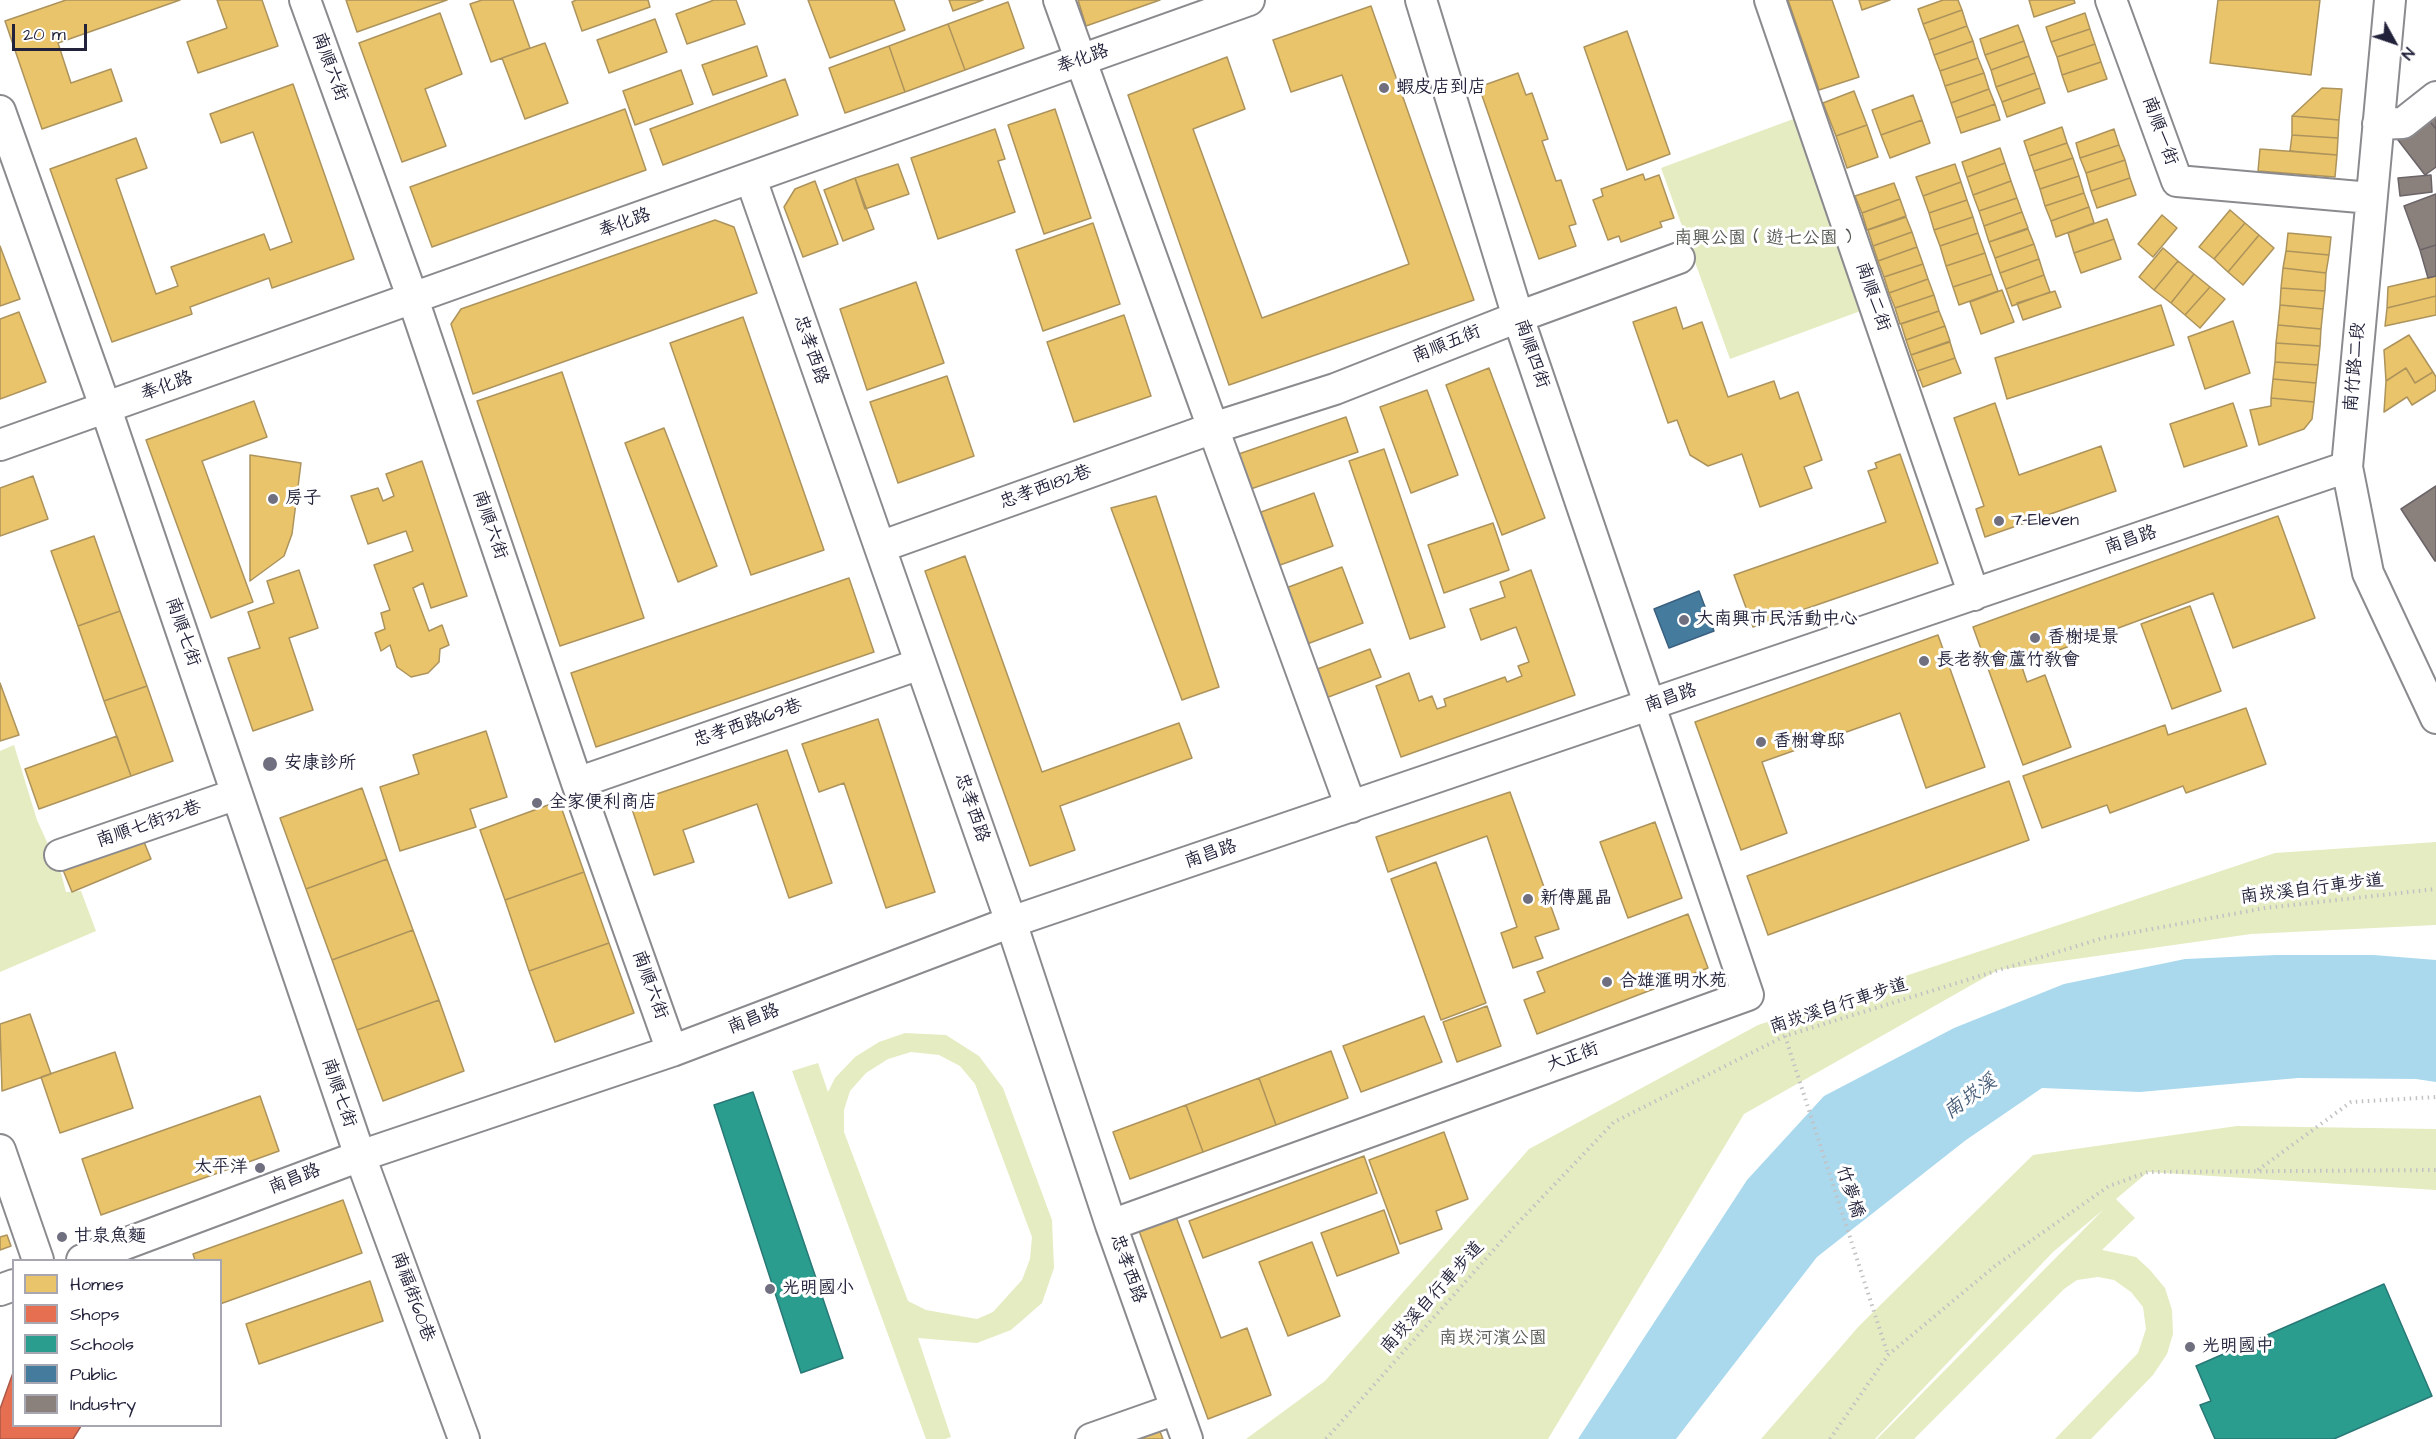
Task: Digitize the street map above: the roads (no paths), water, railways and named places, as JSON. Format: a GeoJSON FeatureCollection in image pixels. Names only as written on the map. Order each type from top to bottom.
{"type":"FeatureCollection","features":[{"type":"Feature","properties":{"kind":"street","name":"南順六街"},"geometry":{"type":"LineString","coordinates":[[305,0],[413,300],[577,783],[672,1051]]}},
{"type":"Feature","properties":{"kind":"street"},"geometry":{"type":"LineString","coordinates":[[1059,0],[1351,807]]}},
{"type":"Feature","properties":{"kind":"street","name":"奉化路"},"geometry":{"type":"LineString","coordinates":[[0,444],[106,409],[413,300],[1249,0]]}},
{"type":"Feature","properties":{"kind":"street","name":"南順四街"},"geometry":{"type":"LineString","coordinates":[[1421,0],[1518,317],[1651,706]]}},
{"type":"Feature","properties":{"kind":"street","name":"南順二街"},"geometry":{"type":"LineString","coordinates":[[1770,0],[1974,595]]}},
{"type":"Feature","properties":{"kind":"street","name":"南順一街"},"geometry":{"type":"LineString","coordinates":[[2111,0],[2177,181],[2371,198]]}},
{"type":"Feature","properties":{"kind":"street","name":"南竹路二段"},"geometry":{"type":"LineString","coordinates":[[2390,0],[2347,467],[2368,573],[2436,718]]}},
{"type":"Feature","properties":{"kind":"street"},"geometry":{"type":"LineString","coordinates":[[2378,124],[2403,123],[2436,97]]}},
{"type":"Feature","properties":{"kind":"street","name":"南順七街"},"geometry":{"type":"LineString","coordinates":[[0,111],[106,409],[360,1156]]}},
{"type":"Feature","properties":{"kind":"street","name":"忠孝西路"},"geometry":{"type":"LineString","coordinates":[[751,179],[1011,922],[1111,1225],[1187,1439]]}},
{"type":"Feature","properties":{"kind":"street","name":"南順五街"},"geometry":{"type":"LineString","coordinates":[[1213,428],[1335,389],[1518,317],[1679,258]]}},
{"type":"Feature","properties":{"kind":"street","name":"忠孝西182巷"},"geometry":{"type":"LineString","coordinates":[[880,547],[1213,428]]}},
{"type":"Feature","properties":{"kind":"street","name":"南昌路"},"geometry":{"type":"LineString","coordinates":[[85,1259],[360,1156],[672,1051],[1011,922],[1651,706],[2347,467]]}},
{"type":"Feature","properties":{"kind":"street","name":"忠孝西路169巷"},"geometry":{"type":"LineString","coordinates":[[577,783],[920,664]]}},
{"type":"Feature","properties":{"kind":"street","name":"大正街"},"geometry":{"type":"LineString","coordinates":[[1111,1225],[1748,995],[1651,706]]}},
{"type":"Feature","properties":{"kind":"street","name":"南順七街32巷"},"geometry":{"type":"LineString","coordinates":[[60,855],[237,794]]}},
{"type":"Feature","properties":{"kind":"street"},"geometry":{"type":"LineString","coordinates":[[0,1150],[38,1259]]}},
{"type":"Feature","properties":{"kind":"street","name":"南福街60巷"},"geometry":{"type":"LineString","coordinates":[[360,1156],[464,1439]]}},
{"type":"Feature","properties":{"kind":"street"},"geometry":{"type":"LineString","coordinates":[[1091,1439],[1176,1409]]}},
{"type":"Feature","properties":{"kind":"water","name":"南崁溪"},"geometry":{"type":"Polygon","coordinates":[[[2276,955],[2374,955],[2436,960],[2436,1082],[2416,1079],[2298,1078],[2140,1092],[2042,1088],[1966,1140],[1817,1257],[1676,1439],[1578,1439],[1747,1180],[1824,1096],[1954,1028],[2064,984],[2185,959],[2276,955]]]}},
{"type":"Feature","properties":{"kind":"place","name":"蝦皮店到店"},"geometry":{"type":"Point","coordinates":[1384,88]}},
{"type":"Feature","properties":{"kind":"place","name":"房子"},"geometry":{"type":"Point","coordinates":[273,499]}},
{"type":"Feature","properties":{"kind":"place","name":"7-Eleven"},"geometry":{"type":"Point","coordinates":[1999,521]}},
{"type":"Feature","properties":{"kind":"place","name":"大南興市民活動中心"},"geometry":{"type":"Point","coordinates":[1684,620]}},
{"type":"Feature","properties":{"kind":"place","name":"香榭堤景"},"geometry":{"type":"Point","coordinates":[2035,638]}},
{"type":"Feature","properties":{"kind":"place","name":"長老教會蘆竹教會"},"geometry":{"type":"Point","coordinates":[1924,661]}},
{"type":"Feature","properties":{"kind":"place","name":"香榭尊邸"},"geometry":{"type":"Point","coordinates":[1761,742]}},
{"type":"Feature","properties":{"kind":"place","name":"安康診所"},"geometry":{"type":"Point","coordinates":[270,764]}},
{"type":"Feature","properties":{"kind":"place","name":"全家便利商店"},"geometry":{"type":"Point","coordinates":[537,803]}},
{"type":"Feature","properties":{"kind":"place","name":"新傳麗晶"},"geometry":{"type":"Point","coordinates":[1528,899]}},
{"type":"Feature","properties":{"kind":"place","name":"合雄滙明水苑"},"geometry":{"type":"Point","coordinates":[1607,982]}},
{"type":"Feature","properties":{"kind":"place","name":"太平洋"},"geometry":{"type":"Point","coordinates":[260,1168]}},
{"type":"Feature","properties":{"kind":"place","name":"甘泉魚麵"},"geometry":{"type":"Point","coordinates":[62,1237]}},
{"type":"Feature","properties":{"kind":"place","name":"光明國小"},"geometry":{"type":"Point","coordinates":[770,1289]}},
{"type":"Feature","properties":{"kind":"place","name":"光明國中"},"geometry":{"type":"Point","coordinates":[2190,1347]}},
{"type":"Feature","properties":{"kind":"park label","name":"南興公園 ( 遊七公園 )"},"geometry":{"type":"Point","coordinates":[1763,239]}},
{"type":"Feature","properties":{"kind":"park label","name":"南崁河濱公園"},"geometry":{"type":"Point","coordinates":[1493,1339]}}]}
